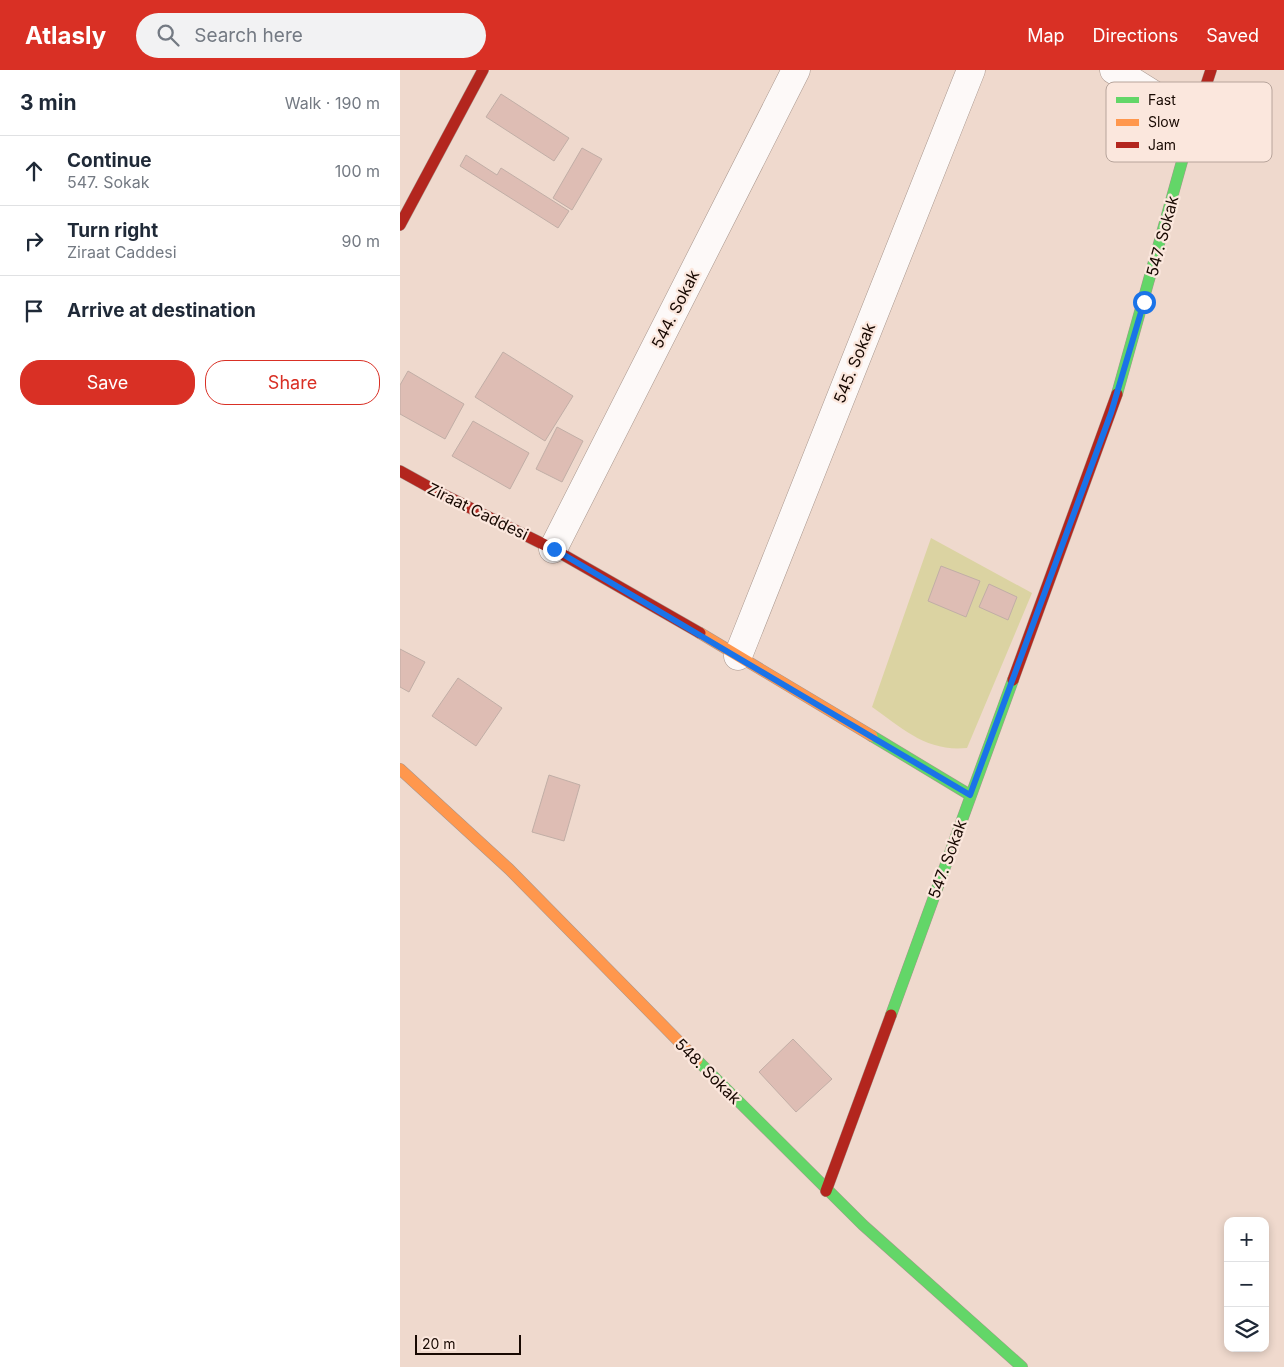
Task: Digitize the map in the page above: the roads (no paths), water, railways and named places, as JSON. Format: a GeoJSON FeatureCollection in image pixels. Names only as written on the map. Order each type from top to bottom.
{"type":"FeatureCollection","features":[{"type":"Feature","properties":{"kind":"street"},"geometry":{"type":"LineString","coordinates":[[400,225],[483,70]]}},
{"type":"Feature","properties":{"kind":"street","name":"544. Sokak"},"geometry":{"type":"LineString","coordinates":[[554,549],[796,70]]}},
{"type":"Feature","properties":{"kind":"street","name":"545. Sokak"},"geometry":{"type":"LineString","coordinates":[[738,656],[971,70]]}},
{"type":"Feature","properties":{"kind":"street"},"geometry":{"type":"LineString","coordinates":[[1114,70],[1133,82]]}},
{"type":"Feature","properties":{"kind":"street","name":"547. Sokak"},"geometry":{"type":"LineString","coordinates":[[1207,82],[1211,70]]}},
{"type":"Feature","properties":{"kind":"street","name":"547. Sokak"},"geometry":{"type":"LineString","coordinates":[[826,1191],[1111,413],[1182,162]]}},
{"type":"Feature","properties":{"kind":"street","name":"Ziraat Caddesi"},"geometry":{"type":"LineString","coordinates":[[400,471],[443,496],[554,549],[738,656],[970,795]]}},
{"type":"Feature","properties":{"kind":"street","name":"548. Sokak"},"geometry":{"type":"LineString","coordinates":[[400,769],[454,816],[517,877],[826,1191],[1022,1367]]}}]}
